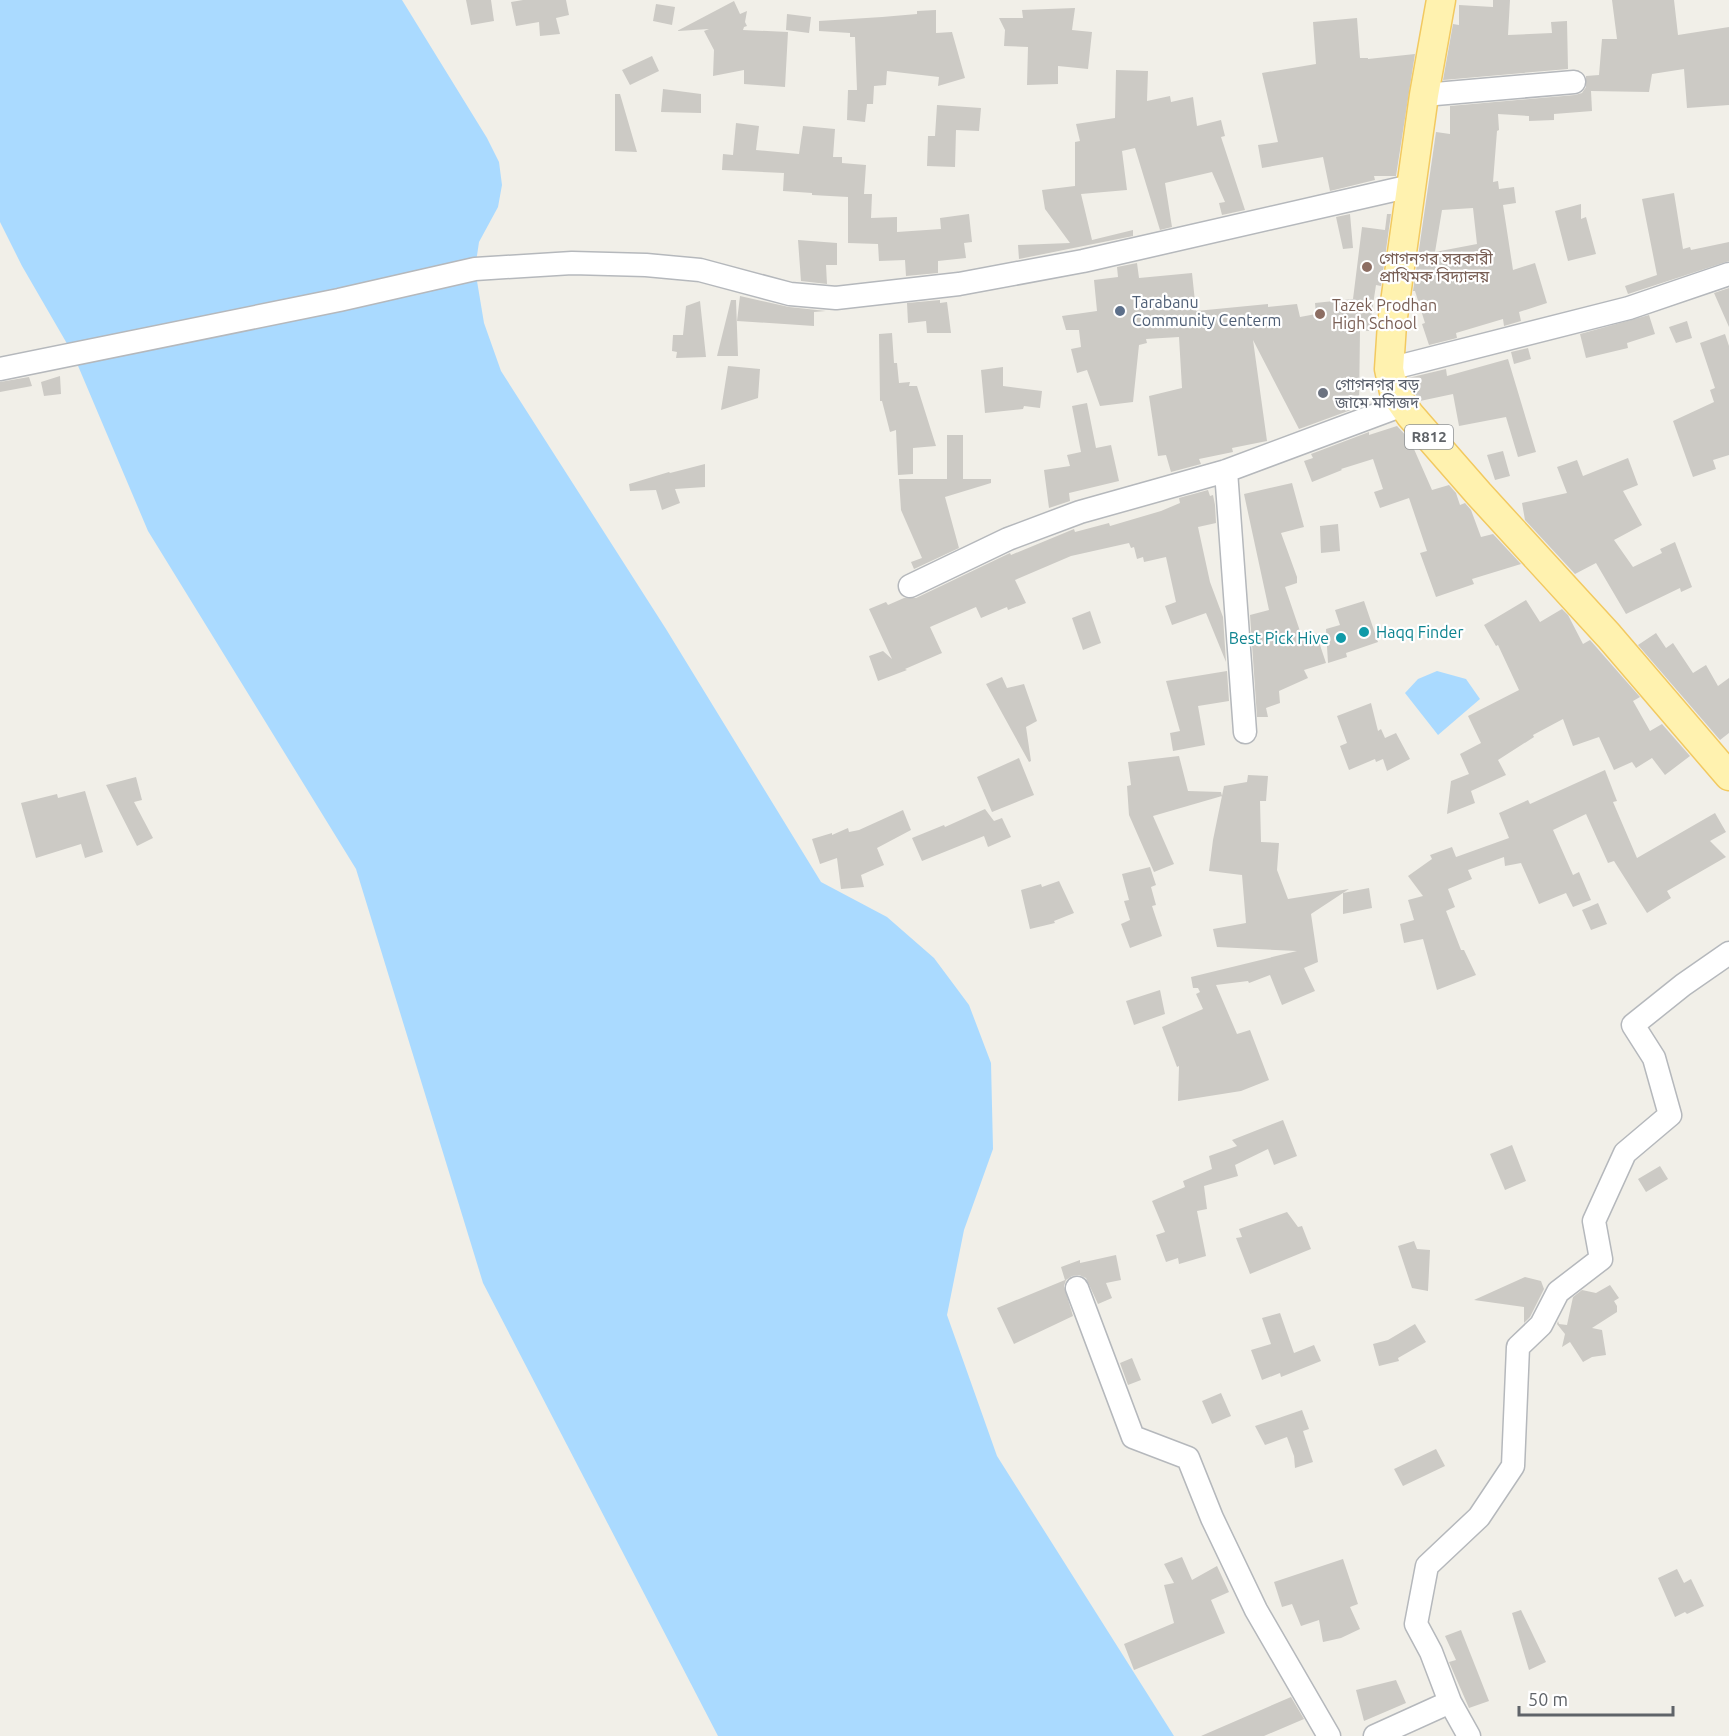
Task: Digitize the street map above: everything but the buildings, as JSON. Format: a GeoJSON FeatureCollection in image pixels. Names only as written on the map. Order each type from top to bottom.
{"type":"FeatureCollection","features":[{"type":"Feature","properties":{"kind":"main road","name":"R812"},"geometry":{"type":"LineString","coordinates":[[1441,0],[1424,95],[1392,324],[1389,369],[1394,392],[1479,494],[1609,636],[1729,776]]}},
{"type":"Feature","properties":{"kind":"street"},"geometry":{"type":"LineString","coordinates":[[1424,95],[1574,82]]}},
{"type":"Feature","properties":{"kind":"street"},"geometry":{"type":"LineString","coordinates":[[0,369],[339,300],[475,269],[583,263],[646,265],[700,270],[790,294],[836,298],[958,284],[1083,261],[1411,186]]}},
{"type":"Feature","properties":{"kind":"street"},"geometry":{"type":"LineString","coordinates":[[1389,369],[1629,308],[1729,274]]}},
{"type":"Feature","properties":{"kind":"street"},"geometry":{"type":"LineString","coordinates":[[910,586],[1008,539],[1080,512],[1226,471],[1403,405]]}},
{"type":"Feature","properties":{"kind":"street"},"geometry":{"type":"LineString","coordinates":[[1226,471],[1245,732]]}},
{"type":"Feature","properties":{"kind":"street"},"geometry":{"type":"LineString","coordinates":[[1469,1736],[1450,1702],[1431,1652],[1416,1624],[1427,1566],[1479,1517],[1513,1466],[1518,1347],[1541,1325],[1558,1292],[1601,1259],[1594,1221],[1625,1154],[1670,1115],[1654,1058],[1633,1025],[1683,985],[1729,953]]}},
{"type":"Feature","properties":{"kind":"street"},"geometry":{"type":"LineString","coordinates":[[1077,1288],[1133,1437],[1188,1458],[1212,1518],[1256,1610],[1329,1736]]}},
{"type":"Feature","properties":{"kind":"street"},"geometry":{"type":"LineString","coordinates":[[1375,1736],[1450,1702]]}},
{"type":"Feature","properties":{"kind":"water"},"geometry":{"type":"Polygon","coordinates":[[[0,0],[402,0],[487,138],[499,162],[502,185],[498,207],[479,242],[475,269],[484,323],[501,371],[666,629],[821,882],[887,917],[934,958],[969,1005],[991,1063],[993,1149],[964,1230],[947,1315],[997,1456],[1174,1736],[718,1736],[483,1283],[356,869],[148,531],[73,354],[22,266],[0,222],[0,0]]]}},
{"type":"Feature","properties":{"kind":"water"},"geometry":{"type":"Polygon","coordinates":[[[1437,671],[1466,679],[1480,699],[1438,735],[1405,693],[1418,679],[1437,671]]]}},
{"type":"Feature","properties":{"kind":"place","name":"গোগনগর সরকারী প্রাথিমক বিদ্যালয়"},"geometry":{"type":"Point","coordinates":[1367,267]}},
{"type":"Feature","properties":{"kind":"place","name":"Tarabanu Community Centerm"},"geometry":{"type":"Point","coordinates":[1120,311]}},
{"type":"Feature","properties":{"kind":"place","name":"Tazek Prodhan High School"},"geometry":{"type":"Point","coordinates":[1320,314]}},
{"type":"Feature","properties":{"kind":"place","name":"গোগনগর বড় জামে মসিজদ"},"geometry":{"type":"Point","coordinates":[1323,393]}},
{"type":"Feature","properties":{"kind":"place","name":"Haqq Finder"},"geometry":{"type":"Point","coordinates":[1364,632]}},
{"type":"Feature","properties":{"kind":"place","name":"Best Pick Hive"},"geometry":{"type":"Point","coordinates":[1341,638]}}]}
